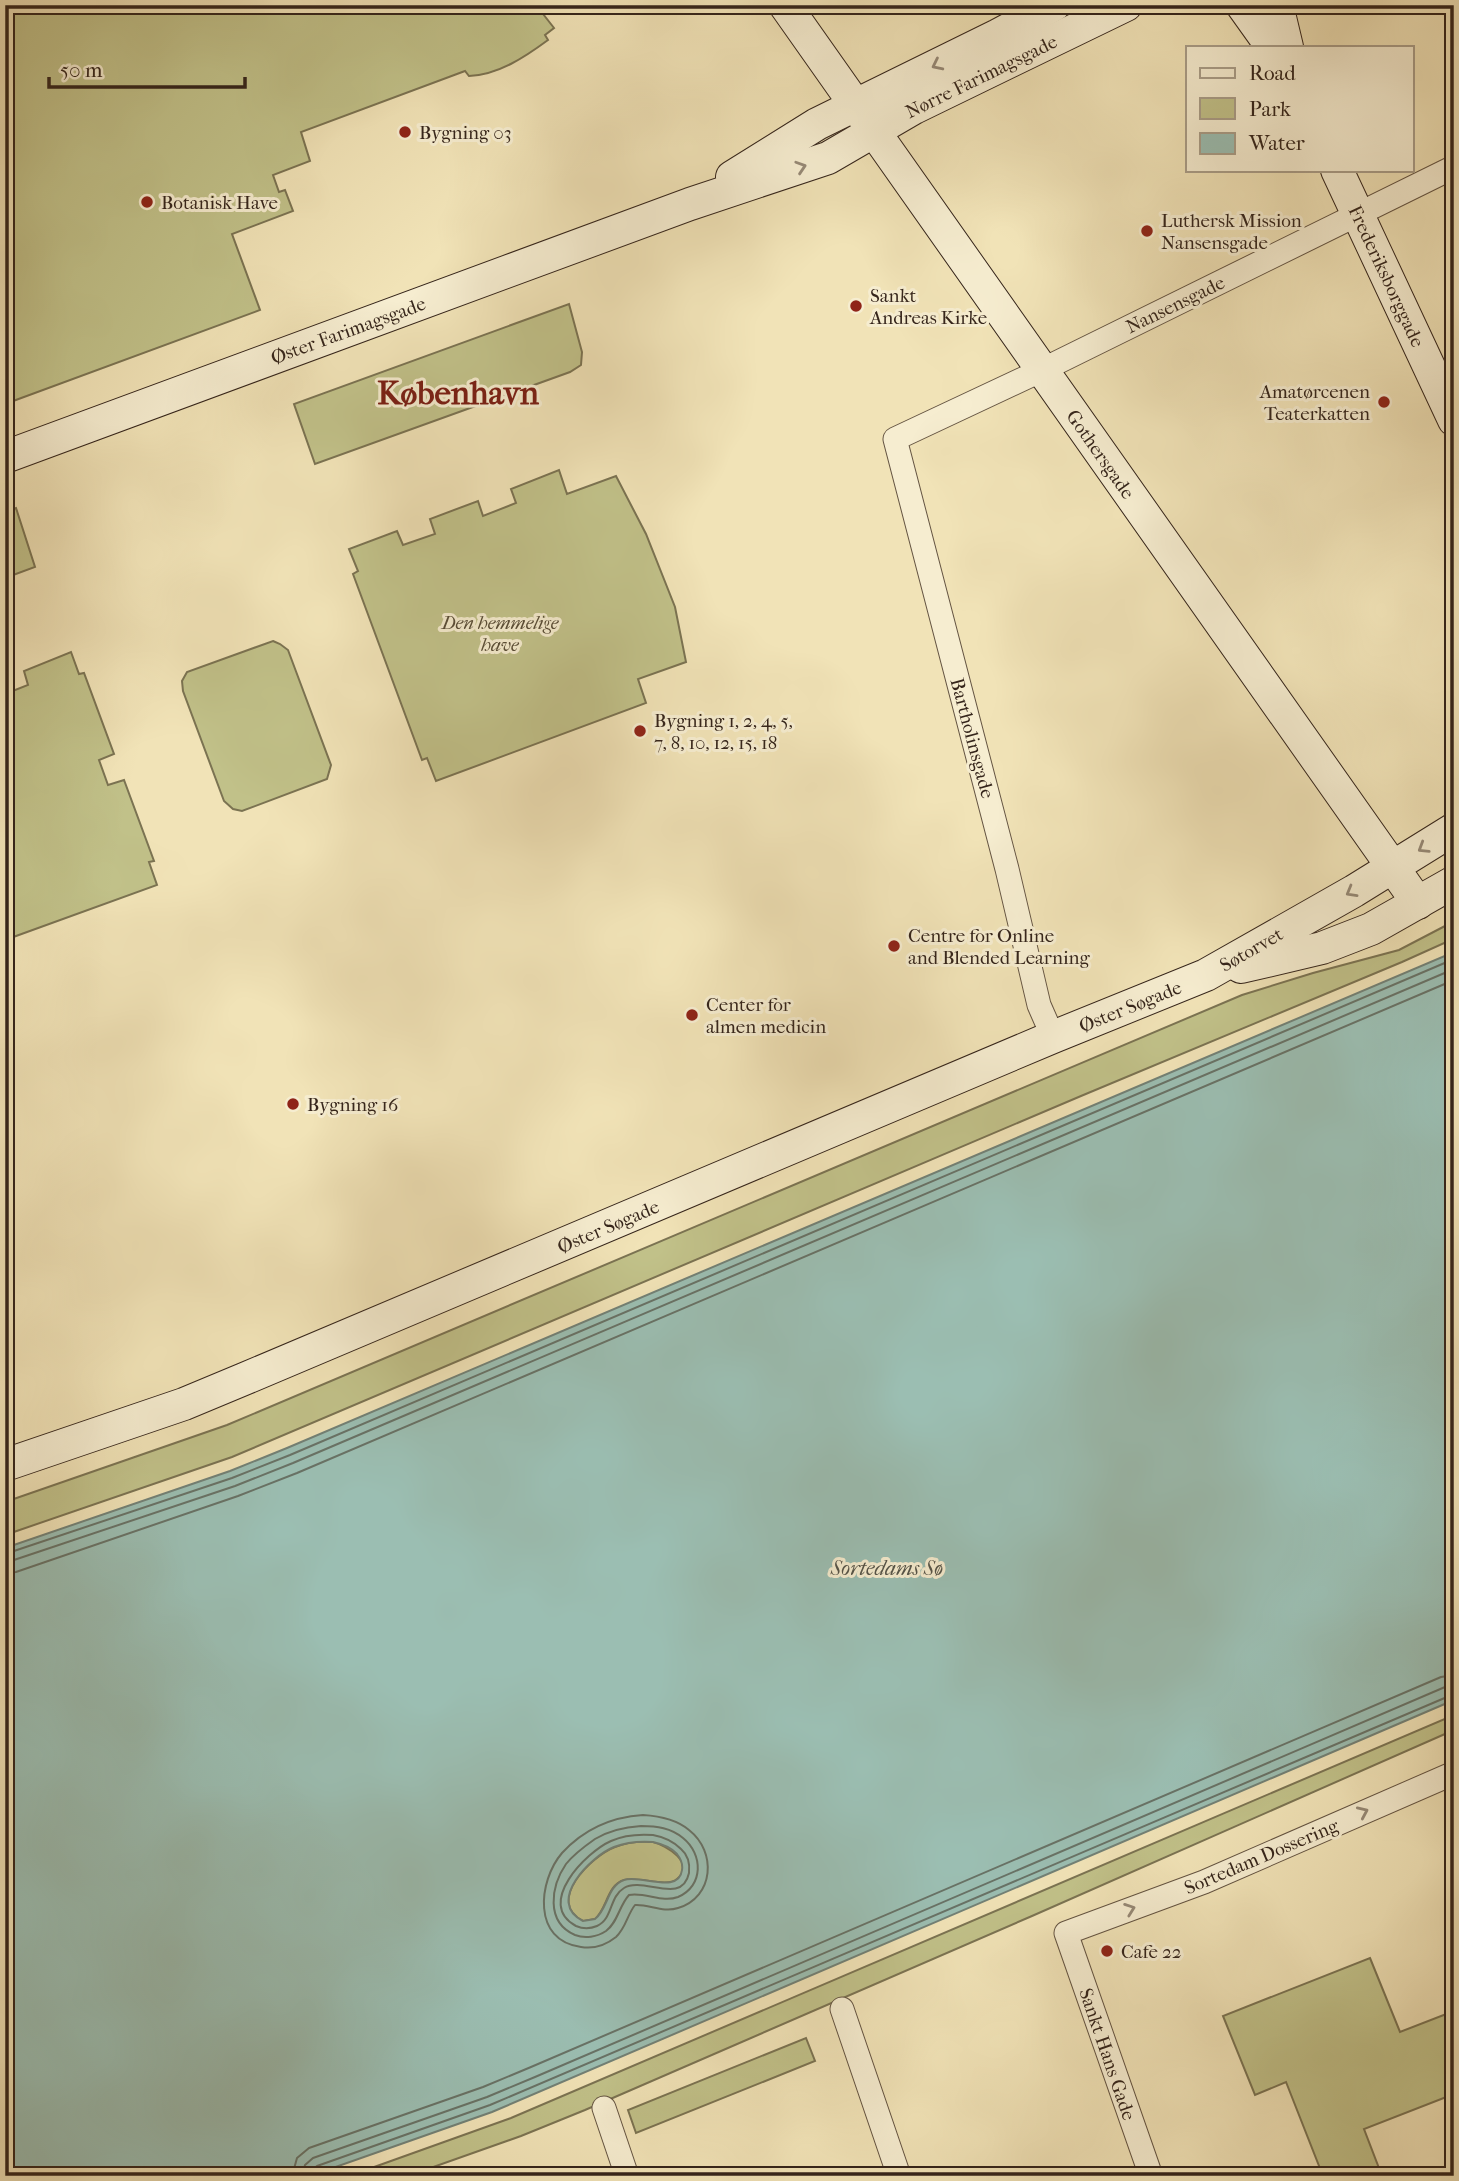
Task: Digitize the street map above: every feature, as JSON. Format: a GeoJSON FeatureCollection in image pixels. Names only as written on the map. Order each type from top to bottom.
{"type":"FeatureCollection","features":[{"type":"Feature","properties":{"kind":"street","name":"Gothersgade"},"geometry":{"type":"LineString","coordinates":[[785,5],[1418,903]]}},
{"type":"Feature","properties":{"kind":"street","name":"Nørre Farimagsgade"},"geometry":{"type":"LineString","coordinates":[[855,105],[1054,5]]}},
{"type":"Feature","properties":{"kind":"street","name":"Nørre Farimagsgade"},"geometry":{"type":"LineString","coordinates":[[874,131],[914,108],[1126,5]]}},
{"type":"Feature","properties":{"kind":"street"},"geometry":{"type":"LineString","coordinates":[[1242,5],[1271,46]]}},
{"type":"Feature","properties":{"kind":"street"},"geometry":{"type":"LineString","coordinates":[[1277,5],[1287,46]]}},
{"type":"Feature","properties":{"kind":"street","name":"Øster Farimagsgade"},"geometry":{"type":"LineString","coordinates":[[690,204],[817,124],[855,105]]}},
{"type":"Feature","properties":{"kind":"street","name":"Øster Farimagsgade"},"geometry":{"type":"LineString","coordinates":[[5,457],[690,204],[828,158],[874,131]]}},
{"type":"Feature","properties":{"kind":"street","name":"Nansensgade"},"geometry":{"type":"LineString","coordinates":[[895,439],[1042,370],[1454,167]]}},
{"type":"Feature","properties":{"kind":"street","name":"Frederiksborggade"},"geometry":{"type":"LineString","coordinates":[[1338,172],[1454,421]]}},
{"type":"Feature","properties":{"kind":"street","name":"Bartholinsgade"},"geometry":{"type":"LineString","coordinates":[[895,439],[1007,869],[1039,1005],[1053,1037]]}},
{"type":"Feature","properties":{"kind":"street","name":"Søtorvet"},"geometry":{"type":"LineString","coordinates":[[1206,975],[1454,829]]}},
{"type":"Feature","properties":{"kind":"street","name":"Søtorvet"},"geometry":{"type":"LineString","coordinates":[[1206,975],[1322,948],[1371,929],[1454,882]]}},
{"type":"Feature","properties":{"kind":"street","name":"Øster Søgade"},"geometry":{"type":"LineString","coordinates":[[5,1465],[184,1404],[244,1380],[1053,1037],[1206,975]]}},
{"type":"Feature","properties":{"kind":"street","name":"Sortedam Dossering"},"geometry":{"type":"LineString","coordinates":[[1066,1933],[1203,1882],[1454,1773]]}},
{"type":"Feature","properties":{"kind":"street","name":"Sankt Hans Gade"},"geometry":{"type":"LineString","coordinates":[[1066,1933],[1151,2176]]}},
{"type":"Feature","properties":{"kind":"street"},"geometry":{"type":"LineString","coordinates":[[842,2010],[899,2176]]}},
{"type":"Feature","properties":{"kind":"street"},"geometry":{"type":"LineString","coordinates":[[604,2108],[627,2176]]}},
{"type":"Feature","properties":{"kind":"green space","name":"Botanisk Have"},"geometry":{"type":"Polygon","coordinates":[[[5,5],[536,5],[554,28],[545,35],[548,40],[501,69],[469,76],[465,71],[301,132],[310,161],[273,175],[279,192],[285,190],[293,211],[232,234],[260,310],[5,404],[5,5]]]}},
{"type":"Feature","properties":{"kind":"green space"},"geometry":{"type":"Polygon","coordinates":[[[569,304],[582,352],[581,365],[570,372],[315,464],[294,404],[569,304]]]}},
{"type":"Feature","properties":{"kind":"green space","name":"Den hemmelige have"},"geometry":{"type":"Polygon","coordinates":[[[559,470],[567,494],[616,476],[646,534],[675,607],[686,662],[638,679],[646,703],[436,781],[427,758],[422,760],[353,574],[358,571],[349,549],[397,531],[403,545],[435,534],[430,519],[478,501],[483,516],[516,503],[511,489],[559,470]]]}},
{"type":"Feature","properties":{"kind":"green space"},"geometry":{"type":"Polygon","coordinates":[[[16,508],[35,567],[5,578],[5,512],[16,508]]]}},
{"type":"Feature","properties":{"kind":"green space"},"geometry":{"type":"Polygon","coordinates":[[[273,641],[288,650],[331,765],[327,779],[242,811],[233,809],[224,801],[183,691],[182,681],[187,672],[273,641]]]}},
{"type":"Feature","properties":{"kind":"green space"},"geometry":{"type":"Polygon","coordinates":[[[71,652],[79,674],[84,673],[114,754],[99,760],[108,785],[124,780],[154,861],[149,862],[157,885],[5,940],[5,694],[28,685],[24,671],[71,652]]]}},
{"type":"Feature","properties":{"kind":"green space"},"geometry":{"type":"Polygon","coordinates":[[[1445,926],[1451,940],[1402,962],[232,1457],[5,1535],[5,1502],[227,1425],[1242,995],[1399,950],[1445,926]]]}},
{"type":"Feature","properties":{"kind":"green space"},"geometry":{"type":"Polygon","coordinates":[[[1454,1715],[1454,1730],[585,2110],[408,2176],[349,2176],[511,2118],[1454,1715]]]}},
{"type":"Feature","properties":{"kind":"green space"},"geometry":{"type":"Polygon","coordinates":[[[653,1842],[671,1851],[681,1861],[682,1873],[677,1879],[666,1882],[624,1880],[614,1887],[595,1919],[583,1921],[572,1913],[570,1892],[584,1869],[605,1852],[620,1845],[653,1842]]]}},
{"type":"Feature","properties":{"kind":"green space"},"geometry":{"type":"Polygon","coordinates":[[[1370,1958],[1400,2032],[1454,2011],[1454,2094],[1364,2129],[1382,2176],[1323,2176],[1286,2082],[1255,2095],[1223,2016],[1370,1958]]]}},
{"type":"Feature","properties":{"kind":"green space"},"geometry":{"type":"Polygon","coordinates":[[[806,2038],[815,2061],[636,2133],[628,2110],[806,2038]]]}},
{"type":"Feature","properties":{"kind":"water","name":"Sortedams Sø"},"geometry":{"type":"Polygon","coordinates":[[[1454,952],[1454,1700],[492,2112],[310,2176],[5,2176],[5,1548],[230,1471],[1454,952]],[[656,1843],[624,1844],[594,1860],[584,1869],[570,1892],[572,1913],[583,1921],[595,1919],[603,1910],[614,1887],[624,1880],[667,1883],[679,1877],[682,1866],[678,1856],[669,1848],[656,1843]]]}},
{"type":"Feature","properties":{"kind":"place","name":"Bygning 03"},"geometry":{"type":"Point","coordinates":[405,132]}},
{"type":"Feature","properties":{"kind":"place","name":"Botanisk Have"},"geometry":{"type":"Point","coordinates":[147,202]}},
{"type":"Feature","properties":{"kind":"place","name":"Luthersk Mission Nansensgade"},"geometry":{"type":"Point","coordinates":[1147,231]}},
{"type":"Feature","properties":{"kind":"place","name":"Sankt Andreas Kirke"},"geometry":{"type":"Point","coordinates":[856,306]}},
{"type":"Feature","properties":{"kind":"place","name":"Amatørcenen Teaterkatten"},"geometry":{"type":"Point","coordinates":[1384,402]}},
{"type":"Feature","properties":{"kind":"place","name":"Bygning 1, 2, 4, 5, 7, 8, 10, 12, 15, 18"},"geometry":{"type":"Point","coordinates":[640,731]}},
{"type":"Feature","properties":{"kind":"place","name":"Centre for Online and Blended Learning"},"geometry":{"type":"Point","coordinates":[894,946]}},
{"type":"Feature","properties":{"kind":"place","name":"Center for almen medicin"},"geometry":{"type":"Point","coordinates":[692,1015]}},
{"type":"Feature","properties":{"kind":"place","name":"Bygning 16"},"geometry":{"type":"Point","coordinates":[293,1104]}},
{"type":"Feature","properties":{"kind":"place","name":"Cafe 22"},"geometry":{"type":"Point","coordinates":[1107,1951]}},
{"type":"Feature","properties":{"kind":"district","name":"København"},"geometry":{"type":"Point","coordinates":[458,392]}}]}
